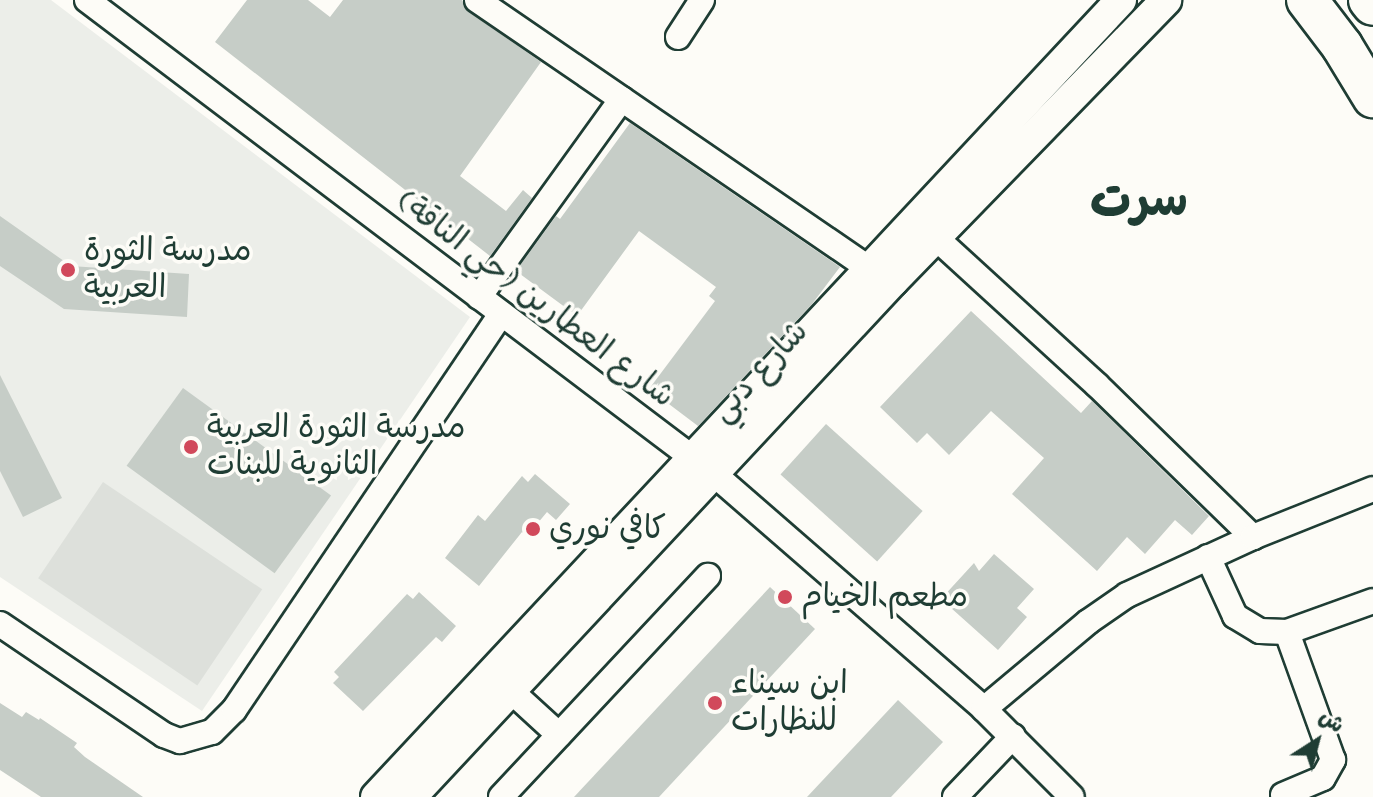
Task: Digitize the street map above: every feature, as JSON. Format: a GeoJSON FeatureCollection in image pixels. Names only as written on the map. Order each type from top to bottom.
{"type":"FeatureCollection","features":[{"type":"Feature","properties":{"kind":"highway"},"geometry":{"type":"LineString","coordinates":[[1307,0],[1342,46],[1373,97]]}},
{"type":"Feature","properties":{"kind":"street","name":"شارع العطارين (حي الناقة)"},"geometry":{"type":"LineString","coordinates":[[87,0],[704,466],[984,709],[1072,797]]}},
{"type":"Feature","properties":{"kind":"street"},"geometry":{"type":"LineString","coordinates":[[477,0],[868,268]]}},
{"type":"Feature","properties":{"kind":"street"},"geometry":{"type":"LineString","coordinates":[[678,37],[702,0]]}},
{"type":"Feature","properties":{"kind":"street","name":"شارع دبي"},"geometry":{"type":"LineString","coordinates":[[411,797],[511,691],[868,268],[1121,0]]}},
{"type":"Feature","properties":{"kind":"street","name":"شارع دبي"},"geometry":{"type":"LineString","coordinates":[[376,797],[935,237],[1166,0]]}},
{"type":"Feature","properties":{"kind":"street"},"geometry":{"type":"LineString","coordinates":[[479,297],[622,99]]}},
{"type":"Feature","properties":{"kind":"street"},"geometry":{"type":"LineString","coordinates":[[935,237],[1108,395],[1253,537]]}},
{"type":"Feature","properties":{"kind":"street"},"geometry":{"type":"LineString","coordinates":[[0,624],[164,735],[180,741],[212,732],[234,710],[501,314]]}},
{"type":"Feature","properties":{"kind":"street"},"geometry":{"type":"LineString","coordinates":[[984,709],[1107,608],[1208,557],[1373,489]]}},
{"type":"Feature","properties":{"kind":"street"},"geometry":{"type":"LineString","coordinates":[[1208,557],[1235,616],[1260,631],[1287,632],[1373,601]]}},
{"type":"Feature","properties":{"kind":"street"},"geometry":{"type":"LineString","coordinates":[[501,797],[708,576]]}},
{"type":"Feature","properties":{"kind":"street"},"geometry":{"type":"LineString","coordinates":[[1283,795],[1323,778],[1333,760],[1287,632]]}},
{"type":"Feature","properties":{"kind":"street"},"geometry":{"type":"LineString","coordinates":[[511,691],[559,735]]}},
{"type":"Feature","properties":{"kind":"street"},"geometry":{"type":"LineString","coordinates":[[955,797],[1013,736]]}},
{"type":"Feature","properties":{"kind":"shaded area","name":"مدرسة الثورة العربية الثانوية للبنات"},"geometry":{"type":"Polygon","coordinates":[[[0,0],[51,0],[470,317],[202,711],[0,577],[0,0]]]}},
{"type":"Feature","properties":{"kind":"shaded area"},"geometry":{"type":"Polygon","coordinates":[[[103,482],[262,589],[197,686],[38,578],[103,482]]]}},
{"type":"Feature","properties":{"kind":"building"},"geometry":{"type":"Polygon","coordinates":[[[247,0],[308,0],[330,17],[343,0],[462,0],[469,12],[541,62],[460,176],[506,211],[523,190],[532,198],[490,256],[215,42],[247,0]]]}},
{"type":"Feature","properties":{"kind":"building"},"geometry":{"type":"Polygon","coordinates":[[[630,123],[840,267],[812,304],[698,426],[649,389],[715,301],[709,296],[716,287],[639,231],[577,316],[516,271],[556,216],[560,219],[630,123]]]}},
{"type":"Feature","properties":{"kind":"building","name":"مدرسة الثورة العربية"},"geometry":{"type":"Polygon","coordinates":[[[0,216],[71,266],[189,274],[187,317],[64,309],[0,266],[0,216]]]}},
{"type":"Feature","properties":{"kind":"building"},"geometry":{"type":"Polygon","coordinates":[[[971,311],[1081,413],[1092,401],[1209,516],[1192,535],[1175,520],[1145,554],[1127,537],[1097,571],[1012,494],[1044,458],[991,411],[949,455],[927,433],[917,443],[880,407],[971,311]]]}},
{"type":"Feature","properties":{"kind":"building"},"geometry":{"type":"Polygon","coordinates":[[[0,375],[62,498],[23,517],[0,471],[0,375]]]}},
{"type":"Feature","properties":{"kind":"building"},"geometry":{"type":"Polygon","coordinates":[[[183,388],[331,496],[275,573],[127,466],[183,388]]]}},
{"type":"Feature","properties":{"kind":"building"},"geometry":{"type":"Polygon","coordinates":[[[826,424],[923,511],[877,562],[780,475],[826,424]]]}},
{"type":"Feature","properties":{"kind":"building"},"geometry":{"type":"Polygon","coordinates":[[[535,474],[570,504],[556,520],[547,512],[527,536],[522,532],[479,586],[445,558],[478,515],[485,521],[522,476],[528,482],[535,474]]]}},
{"type":"Feature","properties":{"kind":"building"},"geometry":{"type":"Polygon","coordinates":[[[994,554],[1034,589],[1017,608],[1027,617],[998,650],[941,599],[974,563],[979,571],[994,554]]]}},
{"type":"Feature","properties":{"kind":"building"},"geometry":{"type":"Polygon","coordinates":[[[770,587],[815,629],[659,797],[574,797],[770,587]]]}},
{"type":"Feature","properties":{"kind":"building"},"geometry":{"type":"Polygon","coordinates":[[[419,592],[456,626],[442,642],[436,637],[363,711],[333,683],[339,677],[334,672],[407,594],[413,599],[419,592]]]}},
{"type":"Feature","properties":{"kind":"building"},"geometry":{"type":"Polygon","coordinates":[[[898,700],[943,742],[891,797],[807,797],[898,700]]]}},
{"type":"Feature","properties":{"kind":"building"},"geometry":{"type":"Polygon","coordinates":[[[0,703],[22,717],[26,712],[40,718],[77,743],[74,747],[85,757],[143,797],[41,797],[0,770],[0,703]]]}},
{"type":"Feature","properties":{"kind":"place","name":"مدرسة الثورة العربية"},"geometry":{"type":"Point","coordinates":[68,270]}},
{"type":"Feature","properties":{"kind":"place","name":"مدرسة الثورة العربية الثانوية للبنات"},"geometry":{"type":"Point","coordinates":[191,447]}},
{"type":"Feature","properties":{"kind":"place","name":"كافي نوري"},"geometry":{"type":"Point","coordinates":[533,529]}},
{"type":"Feature","properties":{"kind":"place","name":"مطعم الخيام"},"geometry":{"type":"Point","coordinates":[785,597]}},
{"type":"Feature","properties":{"kind":"place","name":"ابن سيناء للنظارات"},"geometry":{"type":"Point","coordinates":[715,703]}},
{"type":"Feature","properties":{"kind":"district","name":"سرت"},"geometry":{"type":"Point","coordinates":[1139,202]}}]}
